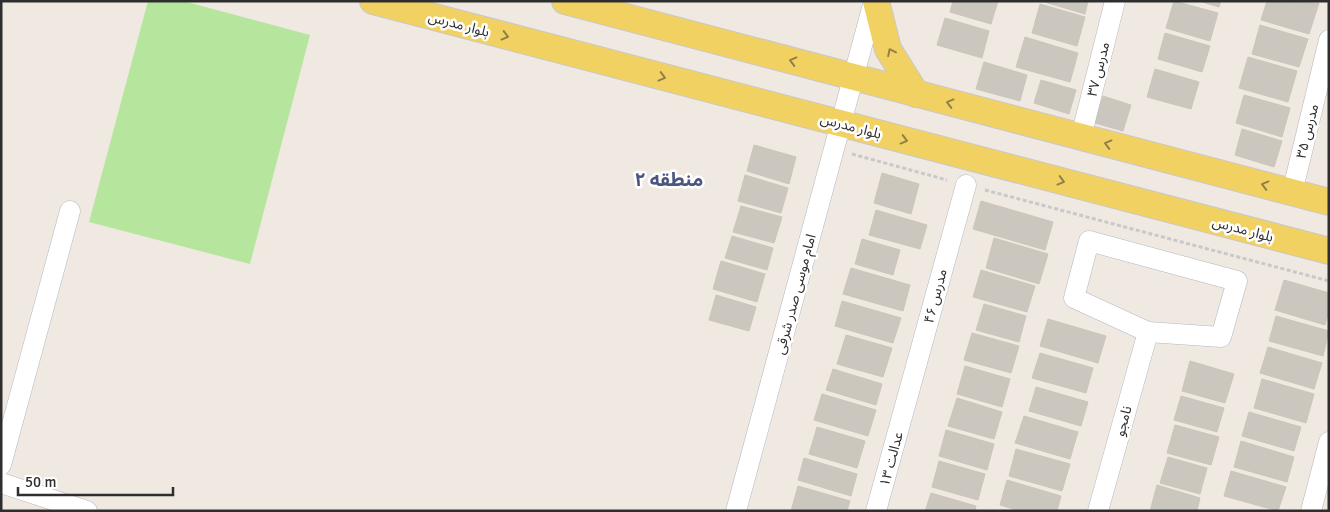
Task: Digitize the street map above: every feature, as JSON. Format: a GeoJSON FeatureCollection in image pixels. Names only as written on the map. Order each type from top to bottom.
{"type":"FeatureCollection","features":[{"type":"Feature","properties":{"kind":"main road","name":"بلوار مدرس"},"geometry":{"type":"LineString","coordinates":[[373,1],[1329,251]]}},
{"type":"Feature","properties":{"kind":"main road"},"geometry":{"type":"LineString","coordinates":[[565,1],[1329,202]]}},
{"type":"Feature","properties":{"kind":"main road"},"geometry":{"type":"LineString","coordinates":[[875,1],[888,49],[916,94]]}},
{"type":"Feature","properties":{"kind":"street","name":"امام موسی صدر شرقی"},"geometry":{"type":"LineString","coordinates":[[736,511],[875,1]]}},
{"type":"Feature","properties":{"kind":"street","name":"مدرس ۳۷"},"geometry":{"type":"LineString","coordinates":[[1081,137],[1115,1]]}},
{"type":"Feature","properties":{"kind":"street","name":"مدرس ۳۵"},"geometry":{"type":"LineString","coordinates":[[1292,192],[1329,40]]}},
{"type":"Feature","properties":{"kind":"street","name":"مدرس ۴۶"},"geometry":{"type":"LineString","coordinates":[[905,408],[966,185]]}},
{"type":"Feature","properties":{"kind":"street"},"geometry":{"type":"LineString","coordinates":[[1,465],[70,211]]}},
{"type":"Feature","properties":{"kind":"street"},"geometry":{"type":"LineString","coordinates":[[1089,240],[1237,281],[1221,337],[1148,332],[1074,298],[1089,240]]}},
{"type":"Feature","properties":{"kind":"street","name":"نامجو"},"geometry":{"type":"LineString","coordinates":[[1098,511],[1148,332]]}},
{"type":"Feature","properties":{"kind":"street","name":"عدالت ۱۳"},"geometry":{"type":"LineString","coordinates":[[876,511],[905,408]]}},
{"type":"Feature","properties":{"kind":"street"},"geometry":{"type":"LineString","coordinates":[[1311,511],[1329,442]]}},
{"type":"Feature","properties":{"kind":"street"},"geometry":{"type":"LineString","coordinates":[[1,483],[87,511]]}},
{"type":"Feature","properties":{"kind":"path"},"geometry":{"type":"LineString","coordinates":[[834,150],[1329,281]]}},
{"type":"Feature","properties":{"kind":"green space"},"geometry":{"type":"Polygon","coordinates":[[[148,1],[183,1],[310,35],[250,264],[89,222],[148,1]]]}},
{"type":"Feature","properties":{"kind":"building"},"geometry":{"type":"Polygon","coordinates":[[[953,1],[998,1],[991,24],[950,12],[953,1]]]}},
{"type":"Feature","properties":{"kind":"building"},"geometry":{"type":"Polygon","coordinates":[[[1041,1],[1088,1],[1085,14],[1041,1]]]}},
{"type":"Feature","properties":{"kind":"building"},"geometry":{"type":"Polygon","coordinates":[[[1174,1],[1218,13],[1210,41],[1166,28],[1174,1]]]}},
{"type":"Feature","properties":{"kind":"building"},"geometry":{"type":"Polygon","coordinates":[[[1199,1],[1221,1],[1219,7],[1199,1]]]}},
{"type":"Feature","properties":{"kind":"building"},"geometry":{"type":"Polygon","coordinates":[[[1267,1],[1319,3],[1309,34],[1261,20],[1267,1]]]}},
{"type":"Feature","properties":{"kind":"building"},"geometry":{"type":"Polygon","coordinates":[[[1040,4],[1085,17],[1077,46],[1032,33],[1040,4]]]}},
{"type":"Feature","properties":{"kind":"building"},"geometry":{"type":"Polygon","coordinates":[[[945,18],[989,31],[982,58],[937,45],[945,18]]]}},
{"type":"Feature","properties":{"kind":"building"},"geometry":{"type":"Polygon","coordinates":[[[1260,25],[1308,39],[1299,67],[1252,54],[1260,25]]]}},
{"type":"Feature","properties":{"kind":"building"},"geometry":{"type":"Polygon","coordinates":[[[1165,33],[1210,46],[1202,72],[1158,59],[1165,33]]]}},
{"type":"Feature","properties":{"kind":"building"},"geometry":{"type":"Polygon","coordinates":[[[1025,37],[1078,53],[1070,82],[1016,67],[1025,37]]]}},
{"type":"Feature","properties":{"kind":"building"},"geometry":{"type":"Polygon","coordinates":[[[1248,57],[1297,71],[1288,102],[1239,88],[1248,57]]]}},
{"type":"Feature","properties":{"kind":"building"},"geometry":{"type":"Polygon","coordinates":[[[984,62],[1027,75],[1020,101],[976,89],[984,62]]]}},
{"type":"Feature","properties":{"kind":"building"},"geometry":{"type":"Polygon","coordinates":[[[1155,69],[1199,82],[1191,109],[1147,97],[1155,69]]]}},
{"type":"Feature","properties":{"kind":"building"},"geometry":{"type":"Polygon","coordinates":[[[1041,80],[1076,90],[1069,114],[1034,103],[1041,80]]]}},
{"type":"Feature","properties":{"kind":"building"},"geometry":{"type":"Polygon","coordinates":[[[1244,95],[1290,108],[1282,137],[1236,123],[1244,95]]]}},
{"type":"Feature","properties":{"kind":"building"},"geometry":{"type":"Polygon","coordinates":[[[1103,96],[1131,105],[1123,131],[1095,123],[1103,96]]]}},
{"type":"Feature","properties":{"kind":"building"},"geometry":{"type":"Polygon","coordinates":[[[1242,129],[1282,141],[1274,167],[1235,155],[1242,129]]]}},
{"type":"Feature","properties":{"kind":"building"},"geometry":{"type":"Polygon","coordinates":[[[754,145],[796,157],[789,184],[747,171],[754,145]]]}},
{"type":"Feature","properties":{"kind":"building"},"geometry":{"type":"Polygon","coordinates":[[[882,173],[919,184],[911,214],[874,203],[882,173]]]}},
{"type":"Feature","properties":{"kind":"building"},"geometry":{"type":"Polygon","coordinates":[[[745,175],[788,188],[781,213],[738,201],[745,175]]]}},
{"type":"Feature","properties":{"kind":"building"},"geometry":{"type":"Polygon","coordinates":[[[981,201],[1053,222],[1045,250],[973,229],[981,201]]]}},
{"type":"Feature","properties":{"kind":"building"},"geometry":{"type":"Polygon","coordinates":[[[741,206],[782,217],[774,243],[733,232],[741,206]]]}},
{"type":"Feature","properties":{"kind":"building"},"geometry":{"type":"Polygon","coordinates":[[[876,210],[927,225],[920,249],[869,235],[876,210]]]}},
{"type":"Feature","properties":{"kind":"building"},"geometry":{"type":"Polygon","coordinates":[[[732,236],[773,248],[767,270],[725,258],[732,236]]]}},
{"type":"Feature","properties":{"kind":"building"},"geometry":{"type":"Polygon","coordinates":[[[994,238],[1048,254],[1039,284],[986,268],[994,238]]]}},
{"type":"Feature","properties":{"kind":"building"},"geometry":{"type":"Polygon","coordinates":[[[862,239],[900,250],[893,275],[855,264],[862,239]]]}},
{"type":"Feature","properties":{"kind":"building"},"geometry":{"type":"Polygon","coordinates":[[[721,261],[765,274],[757,302],[713,289],[721,261]]]}},
{"type":"Feature","properties":{"kind":"building"},"geometry":{"type":"Polygon","coordinates":[[[851,268],[910,285],[903,311],[843,294],[851,268]]]}},
{"type":"Feature","properties":{"kind":"building"},"geometry":{"type":"Polygon","coordinates":[[[981,270],[1035,286],[1027,312],[973,297],[981,270]]]}},
{"type":"Feature","properties":{"kind":"building"},"geometry":{"type":"Polygon","coordinates":[[[1284,280],[1329,293],[1329,311],[1325,325],[1275,310],[1284,280]]]}},
{"type":"Feature","properties":{"kind":"building"},"geometry":{"type":"Polygon","coordinates":[[[716,295],[756,307],[749,331],[709,320],[716,295]]]}},
{"type":"Feature","properties":{"kind":"building"},"geometry":{"type":"Polygon","coordinates":[[[842,301],[901,318],[893,343],[835,326],[842,301]]]}},
{"type":"Feature","properties":{"kind":"building"},"geometry":{"type":"Polygon","coordinates":[[[984,304],[1026,316],[1019,342],[976,330],[984,304]]]}},
{"type":"Feature","properties":{"kind":"building"},"geometry":{"type":"Polygon","coordinates":[[[1276,316],[1329,331],[1323,356],[1269,341],[1276,316]]]}},
{"type":"Feature","properties":{"kind":"building"},"geometry":{"type":"Polygon","coordinates":[[[1048,319],[1106,336],[1098,363],[1040,346],[1048,319]]]}},
{"type":"Feature","properties":{"kind":"building"},"geometry":{"type":"Polygon","coordinates":[[[972,333],[1019,346],[1011,373],[964,360],[972,333]]]}},
{"type":"Feature","properties":{"kind":"building"},"geometry":{"type":"Polygon","coordinates":[[[846,335],[892,348],[883,377],[837,364],[846,335]]]}},
{"type":"Feature","properties":{"kind":"building"},"geometry":{"type":"Polygon","coordinates":[[[1268,347],[1322,363],[1314,389],[1260,373],[1268,347]]]}},
{"type":"Feature","properties":{"kind":"building"},"geometry":{"type":"Polygon","coordinates":[[[1040,353],[1093,368],[1086,393],[1032,378],[1040,353]]]}},
{"type":"Feature","properties":{"kind":"building"},"geometry":{"type":"Polygon","coordinates":[[[1190,361],[1234,374],[1225,403],[1182,391],[1190,361]]]}},
{"type":"Feature","properties":{"kind":"building"},"geometry":{"type":"Polygon","coordinates":[[[965,366],[1010,379],[1002,407],[957,394],[965,366]]]}},
{"type":"Feature","properties":{"kind":"building"},"geometry":{"type":"Polygon","coordinates":[[[833,369],[882,384],[876,405],[826,390],[833,369]]]}},
{"type":"Feature","properties":{"kind":"building"},"geometry":{"type":"Polygon","coordinates":[[[1262,379],[1314,394],[1306,423],[1254,408],[1262,379]]]}},
{"type":"Feature","properties":{"kind":"building"},"geometry":{"type":"Polygon","coordinates":[[[1036,387],[1088,402],[1081,426],[1029,411],[1036,387]]]}},
{"type":"Feature","properties":{"kind":"building"},"geometry":{"type":"Polygon","coordinates":[[[822,394],[876,410],[868,436],[814,420],[822,394]]]}},
{"type":"Feature","properties":{"kind":"building"},"geometry":{"type":"Polygon","coordinates":[[[1181,396],[1224,408],[1217,432],[1174,420],[1181,396]]]}},
{"type":"Feature","properties":{"kind":"building"},"geometry":{"type":"Polygon","coordinates":[[[957,398],[1002,412],[994,439],[948,426],[957,398]]]}},
{"type":"Feature","properties":{"kind":"building"},"geometry":{"type":"Polygon","coordinates":[[[1249,412],[1301,427],[1294,451],[1242,436],[1249,412]]]}},
{"type":"Feature","properties":{"kind":"building"},"geometry":{"type":"Polygon","coordinates":[[[1024,416],[1078,432],[1070,459],[1015,443],[1024,416]]]}},
{"type":"Feature","properties":{"kind":"building"},"geometry":{"type":"Polygon","coordinates":[[[1175,425],[1219,437],[1211,465],[1167,453],[1175,425]]]}},
{"type":"Feature","properties":{"kind":"building"},"geometry":{"type":"Polygon","coordinates":[[[817,427],[865,441],[857,468],[809,454],[817,427]]]}},
{"type":"Feature","properties":{"kind":"building"},"geometry":{"type":"Polygon","coordinates":[[[946,430],[994,444],[987,470],[939,456],[946,430]]]}},
{"type":"Feature","properties":{"kind":"building"},"geometry":{"type":"Polygon","coordinates":[[[1241,441],[1294,457],[1287,482],[1234,467],[1241,441]]]}},
{"type":"Feature","properties":{"kind":"building"},"geometry":{"type":"Polygon","coordinates":[[[1016,449],[1070,464],[1062,491],[1009,476],[1016,449]]]}},
{"type":"Feature","properties":{"kind":"building"},"geometry":{"type":"Polygon","coordinates":[[[1168,457],[1207,468],[1200,494],[1160,483],[1168,457]]]}},
{"type":"Feature","properties":{"kind":"building"},"geometry":{"type":"Polygon","coordinates":[[[804,458],[857,474],[851,496],[798,480],[804,458]]]}},
{"type":"Feature","properties":{"kind":"building"},"geometry":{"type":"Polygon","coordinates":[[[939,461],[985,474],[978,500],[932,487],[939,461]]]}},
{"type":"Feature","properties":{"kind":"building"},"geometry":{"type":"Polygon","coordinates":[[[1231,471],[1286,487],[1278,511],[1224,496],[1231,471]]]}},
{"type":"Feature","properties":{"kind":"building"},"geometry":{"type":"Polygon","coordinates":[[[1007,480],[1061,496],[1057,511],[1020,511],[1000,505],[1007,480]]]}},
{"type":"Feature","properties":{"kind":"building"},"geometry":{"type":"Polygon","coordinates":[[[1157,485],[1200,498],[1197,511],[1150,511],[1157,485]]]}},
{"type":"Feature","properties":{"kind":"building"},"geometry":{"type":"Polygon","coordinates":[[[798,486],[850,501],[847,511],[791,511],[798,486]]]}},
{"type":"Feature","properties":{"kind":"building"},"geometry":{"type":"Polygon","coordinates":[[[931,493],[976,506],[975,511],[925,511],[931,493]]]}},
{"type":"Feature","properties":{"kind":"district","name":"منطقه ۲"},"geometry":{"type":"Point","coordinates":[669,179]}}]}
